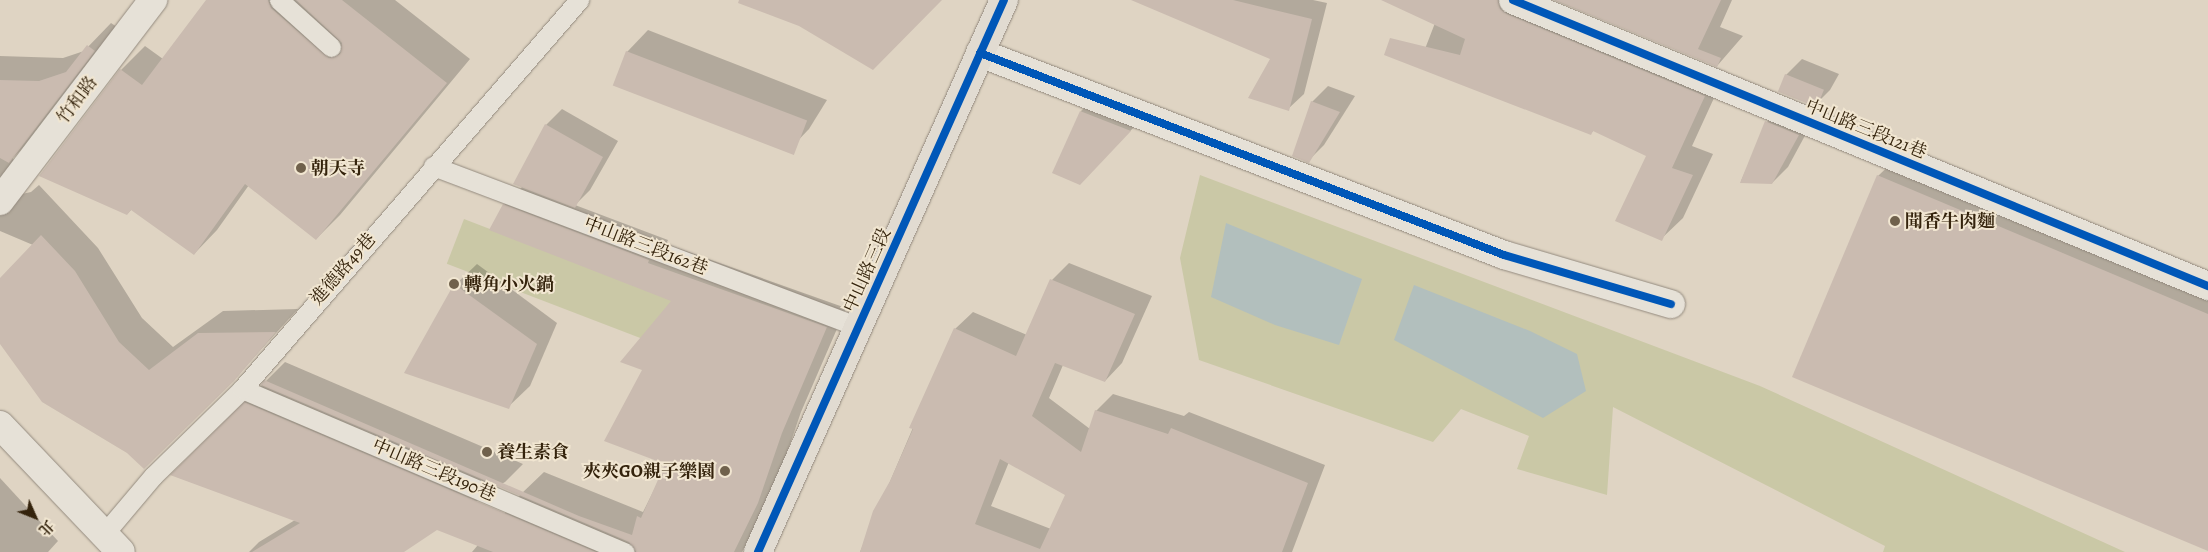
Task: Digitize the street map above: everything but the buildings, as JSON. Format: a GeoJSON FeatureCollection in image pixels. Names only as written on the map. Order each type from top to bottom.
{"type":"FeatureCollection","features":[{"type":"Feature","properties":{"kind":"main road","name":"中山路三段"},"geometry":{"type":"LineString","coordinates":[[758,552],[1004,0]]}},
{"type":"Feature","properties":{"kind":"street","name":"竹和路"},"geometry":{"type":"LineString","coordinates":[[0,201],[153,0]]}},
{"type":"Feature","properties":{"kind":"street","name":"中山路三段121巷"},"geometry":{"type":"LineString","coordinates":[[1513,0],[2208,286]]}},
{"type":"Feature","properties":{"kind":"street"},"geometry":{"type":"LineString","coordinates":[[980,54],[1504,255],[1671,304]]}},
{"type":"Feature","properties":{"kind":"street"},"geometry":{"type":"LineString","coordinates":[[0,425],[113,543]]}},
{"type":"Feature","properties":{"kind":"lane"},"geometry":{"type":"LineString","coordinates":[[279,0],[331,47]]}},
{"type":"Feature","properties":{"kind":"lane","name":"進德路49巷"},"geometry":{"type":"LineString","coordinates":[[113,543],[153,476],[242,389],[433,166],[579,0]]}},
{"type":"Feature","properties":{"kind":"lane","name":"中山路三段162巷"},"geometry":{"type":"LineString","coordinates":[[433,166],[858,327]]}},
{"type":"Feature","properties":{"kind":"lane","name":"中山路三段190巷"},"geometry":{"type":"LineString","coordinates":[[242,389],[625,552]]}},
{"type":"Feature","properties":{"kind":"shaded area"},"geometry":{"type":"Polygon","coordinates":[[[1200,175],[1760,386],[2125,552],[1883,552],[1885,546],[1613,407],[1607,495],[1517,469],[1529,436],[1461,409],[1433,442],[1199,360],[1180,258],[1200,175]]]}},
{"type":"Feature","properties":{"kind":"shaded area"},"geometry":{"type":"Polygon","coordinates":[[[464,219],[802,349],[785,394],[447,264],[464,219]]]}},
{"type":"Feature","properties":{"kind":"shaded area"},"geometry":{"type":"Polygon","coordinates":[[[1226,223],[1362,279],[1339,345],[1275,325],[1211,297],[1226,223]]]}},
{"type":"Feature","properties":{"kind":"shaded area"},"geometry":{"type":"Polygon","coordinates":[[[1414,285],[1530,331],[1577,354],[1586,391],[1543,418],[1394,340],[1414,285]]]}},
{"type":"Feature","properties":{"kind":"cycle path"},"geometry":{"type":"LineString","coordinates":[[758,552],[1004,0]]}},
{"type":"Feature","properties":{"kind":"cycle path"},"geometry":{"type":"LineString","coordinates":[[1513,0],[2208,286]]}},
{"type":"Feature","properties":{"kind":"cycle path"},"geometry":{"type":"LineString","coordinates":[[980,53],[1504,255],[1671,304]]}},
{"type":"Feature","properties":{"kind":"place","name":"朝天寺"},"geometry":{"type":"Point","coordinates":[301,168]}},
{"type":"Feature","properties":{"kind":"place","name":"聞香牛肉麵"},"geometry":{"type":"Point","coordinates":[1895,221]}},
{"type":"Feature","properties":{"kind":"place","name":"轉角小火鍋"},"geometry":{"type":"Point","coordinates":[454,284]}},
{"type":"Feature","properties":{"kind":"place","name":"養生素食"},"geometry":{"type":"Point","coordinates":[487,452]}},
{"type":"Feature","properties":{"kind":"place","name":"夾夾GO親子樂園"},"geometry":{"type":"Point","coordinates":[725,471]}}]}
